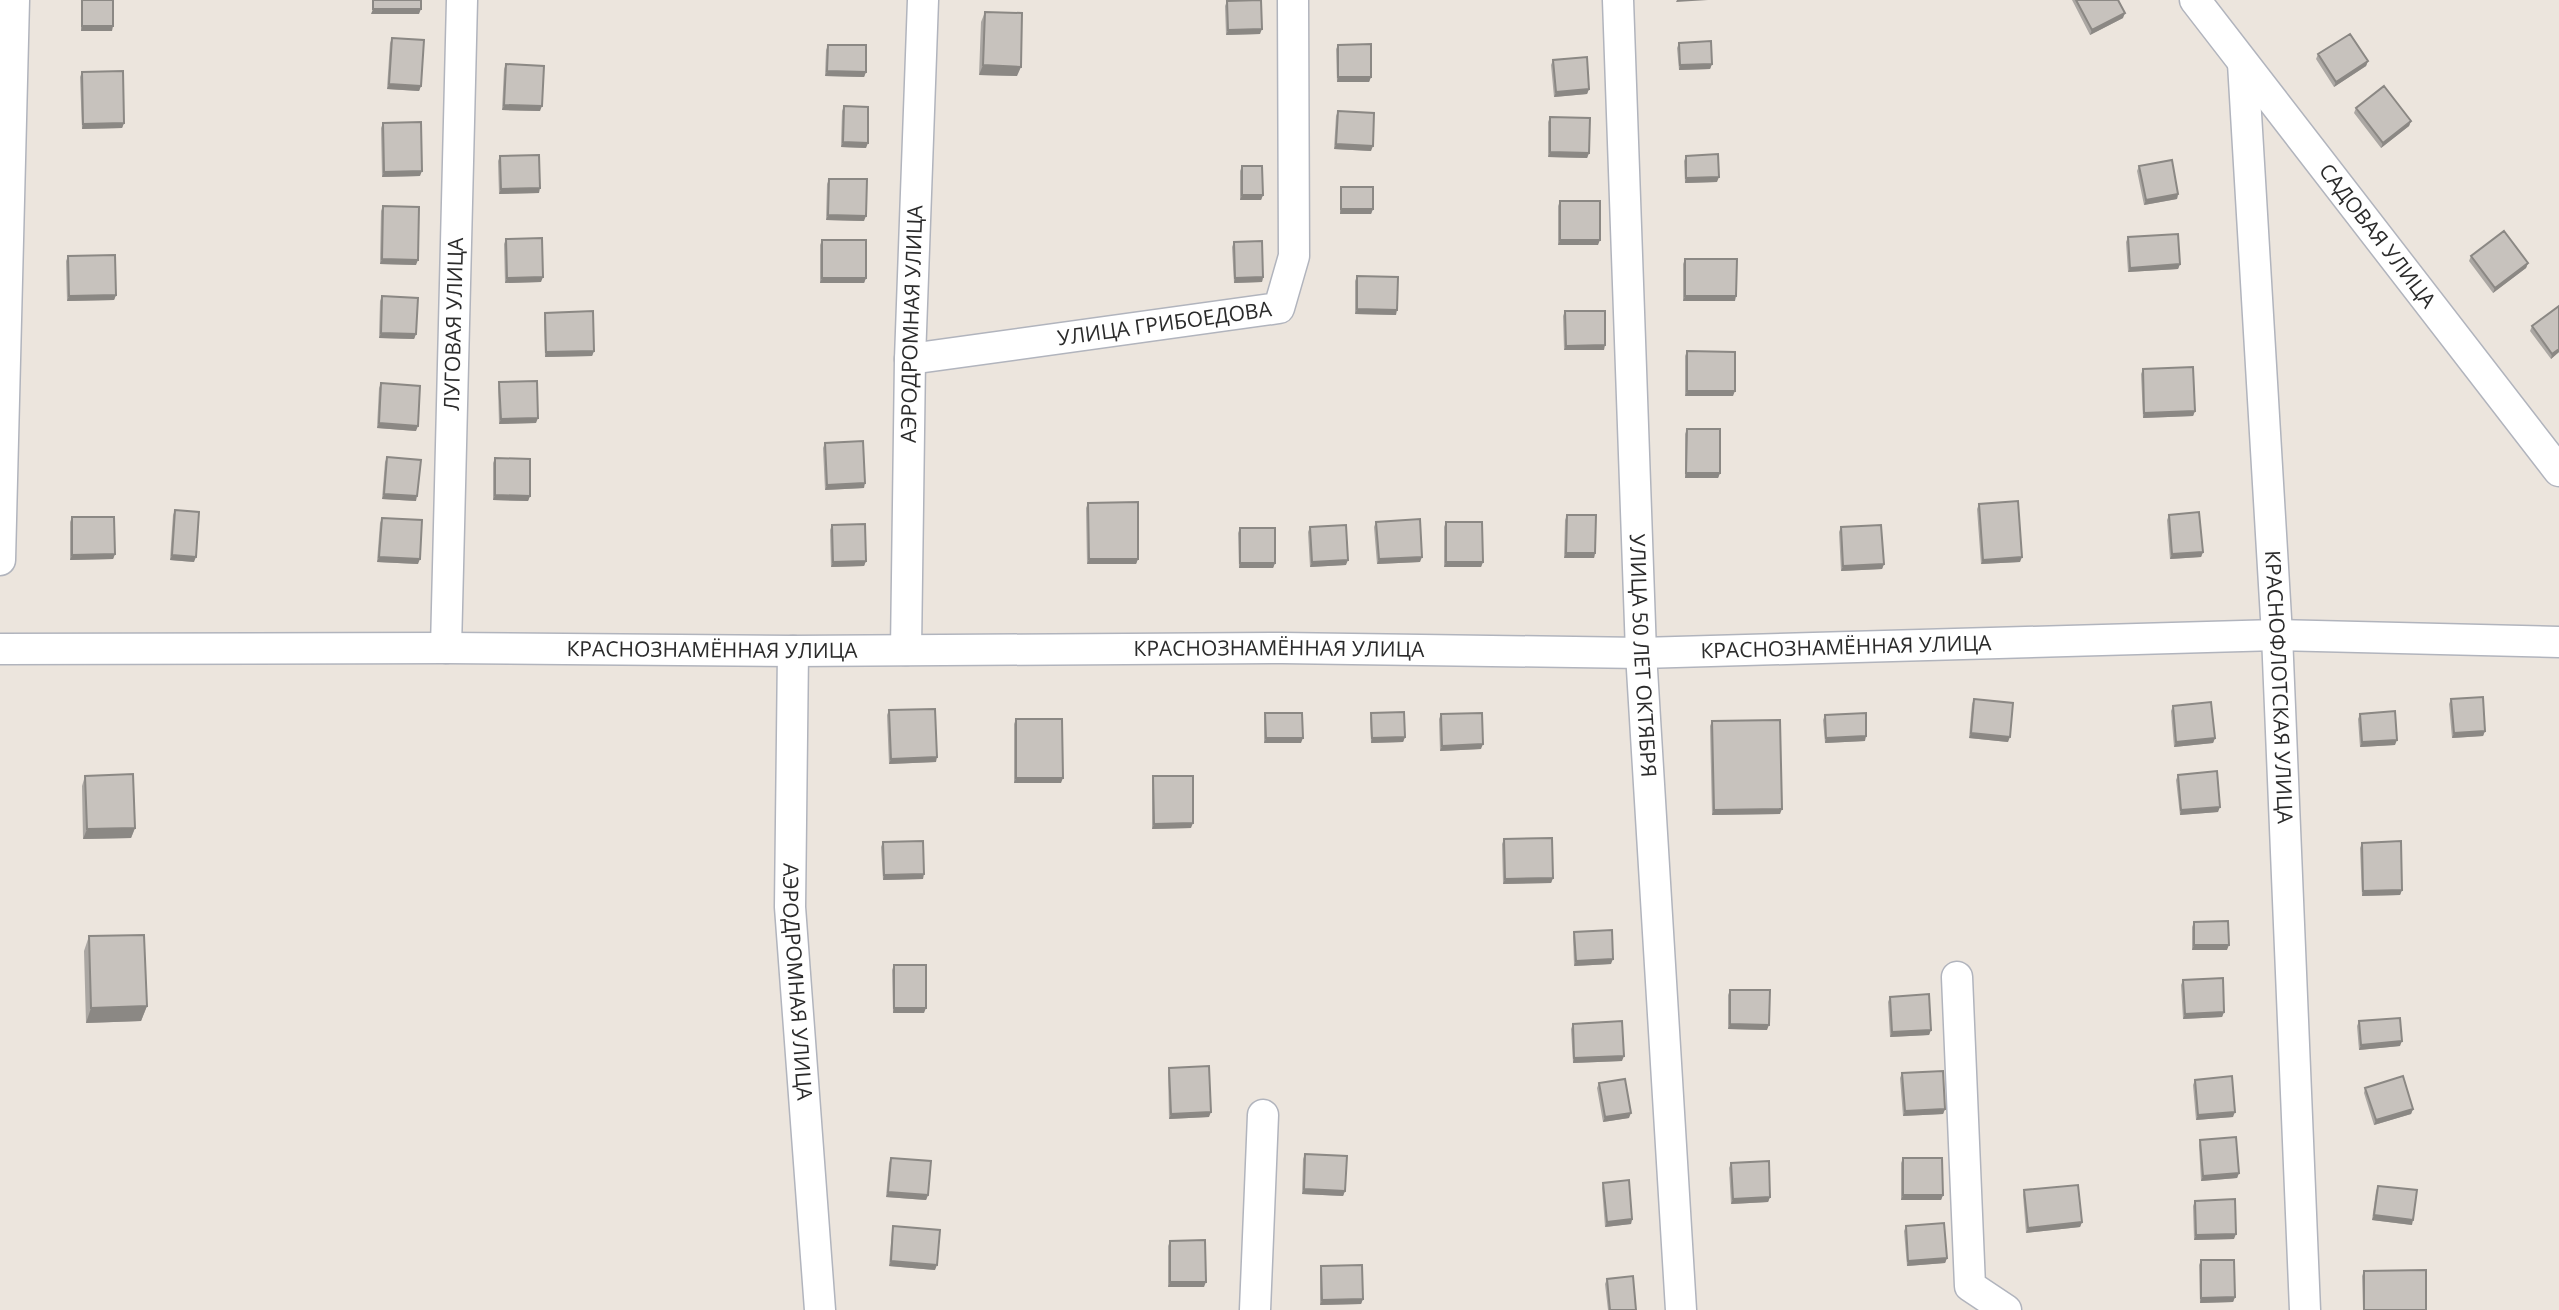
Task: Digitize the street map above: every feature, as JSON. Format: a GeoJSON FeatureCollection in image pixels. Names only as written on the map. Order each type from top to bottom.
{"type":"FeatureCollection","features":[{"type":"Feature","properties":{"kind":"street"},"geometry":{"type":"LineString","coordinates":[[0,560],[14,0]]}},
{"type":"Feature","properties":{"kind":"street","name":"ЛУГОВАЯ УЛИЦА"},"geometry":{"type":"LineString","coordinates":[[446,648],[462,0]]}},
{"type":"Feature","properties":{"kind":"street","name":"АЭРОДРОМНАЯ УЛИЦА"},"geometry":{"type":"LineString","coordinates":[[906,650],[910,359],[923,0]]}},
{"type":"Feature","properties":{"kind":"street","name":"УЛИЦА ГРИБОЕДОВА"},"geometry":{"type":"LineString","coordinates":[[910,359],[1279,307],[1294,256],[1293,0]]}},
{"type":"Feature","properties":{"kind":"street","name":"УЛИЦА 50 ЛЕТ ОКТЯБРЯ"},"geometry":{"type":"LineString","coordinates":[[1618,0],[1641,653],[1681,1310]]}},
{"type":"Feature","properties":{"kind":"street","name":"САДОВАЯ УЛИЦА"},"geometry":{"type":"LineString","coordinates":[[2195,0],[2559,471]]}},
{"type":"Feature","properties":{"kind":"street","name":"КРАСНОФЛОТСКАЯ УЛИЦА"},"geometry":{"type":"LineString","coordinates":[[2243,63],[2277,635],[2305,1310]]}},
{"type":"Feature","properties":{"kind":"street","name":"КРАСНОЗНАМЁННАЯ УЛИЦА"},"geometry":{"type":"LineString","coordinates":[[0,649],[446,648],[793,651],[1282,648],[1641,653],[2277,635],[2559,642]]}},
{"type":"Feature","properties":{"kind":"street","name":"АЭРОДРОМНАЯ УЛИЦА"},"geometry":{"type":"LineString","coordinates":[[793,651],[790,907],[820,1310]]}},
{"type":"Feature","properties":{"kind":"street"},"geometry":{"type":"LineString","coordinates":[[1957,977],[1970,1286],[2006,1310]]}},
{"type":"Feature","properties":{"kind":"street"},"geometry":{"type":"LineString","coordinates":[[1255,1310],[1263,1115]]}},
{"type":"Feature","properties":{"kind":"building"},"geometry":{"type":"Polygon","coordinates":[[[82,0],[113,0],[113,26],[82,26],[82,0]]]}},
{"type":"Feature","properties":{"kind":"building"},"geometry":{"type":"Polygon","coordinates":[[[373,0],[421,0],[421,9],[373,9],[373,0]]]}},
{"type":"Feature","properties":{"kind":"building"},"geometry":{"type":"Polygon","coordinates":[[[1261,0],[1262,29],[1228,30],[1227,1],[1261,0]]]}},
{"type":"Feature","properties":{"kind":"building"},"geometry":{"type":"Polygon","coordinates":[[[2076,0],[2118,0],[2125,13],[2092,30],[2076,0]]]}},
{"type":"Feature","properties":{"kind":"building"},"geometry":{"type":"Polygon","coordinates":[[[985,12],[1022,13],[1021,67],[983,65],[985,12]]]}},
{"type":"Feature","properties":{"kind":"building"},"geometry":{"type":"Polygon","coordinates":[[[2350,34],[2368,61],[2336,82],[2318,54],[2350,34]]]}},
{"type":"Feature","properties":{"kind":"building"},"geometry":{"type":"Polygon","coordinates":[[[392,38],[424,40],[421,86],[389,84],[392,38]]]}},
{"type":"Feature","properties":{"kind":"building"},"geometry":{"type":"Polygon","coordinates":[[[1711,41],[1712,64],[1680,65],[1679,43],[1711,41]]]}},
{"type":"Feature","properties":{"kind":"building"},"geometry":{"type":"Polygon","coordinates":[[[1371,44],[1371,77],[1338,77],[1338,45],[1371,44]]]}},
{"type":"Feature","properties":{"kind":"building"},"geometry":{"type":"Polygon","coordinates":[[[828,45],[866,45],[866,72],[827,71],[828,45]]]}},
{"type":"Feature","properties":{"kind":"building"},"geometry":{"type":"Polygon","coordinates":[[[1587,57],[1589,89],[1556,92],[1553,60],[1587,57]]]}},
{"type":"Feature","properties":{"kind":"building"},"geometry":{"type":"Polygon","coordinates":[[[506,64],[544,66],[542,106],[504,105],[506,64]]]}},
{"type":"Feature","properties":{"kind":"building"},"geometry":{"type":"Polygon","coordinates":[[[123,71],[124,123],[83,124],[82,72],[123,71]]]}},
{"type":"Feature","properties":{"kind":"building"},"geometry":{"type":"Polygon","coordinates":[[[2384,86],[2411,121],[2383,143],[2356,108],[2384,86]]]}},
{"type":"Feature","properties":{"kind":"building"},"geometry":{"type":"Polygon","coordinates":[[[844,106],[868,107],[868,143],[843,142],[844,106]]]}},
{"type":"Feature","properties":{"kind":"building"},"geometry":{"type":"Polygon","coordinates":[[[1338,111],[1374,113],[1373,146],[1336,144],[1338,111]]]}},
{"type":"Feature","properties":{"kind":"building"},"geometry":{"type":"Polygon","coordinates":[[[1550,117],[1590,118],[1589,153],[1550,152],[1550,117]]]}},
{"type":"Feature","properties":{"kind":"building"},"geometry":{"type":"Polygon","coordinates":[[[421,122],[422,171],[384,172],[383,123],[421,122]]]}},
{"type":"Feature","properties":{"kind":"building"},"geometry":{"type":"Polygon","coordinates":[[[1718,154],[1719,177],[1686,178],[1686,156],[1718,154]]]}},
{"type":"Feature","properties":{"kind":"building"},"geometry":{"type":"Polygon","coordinates":[[[539,155],[540,188],[501,189],[500,156],[539,155]]]}},
{"type":"Feature","properties":{"kind":"building"},"geometry":{"type":"Polygon","coordinates":[[[2172,160],[2178,194],[2146,200],[2139,166],[2172,160]]]}},
{"type":"Feature","properties":{"kind":"building"},"geometry":{"type":"Polygon","coordinates":[[[1242,166],[1262,166],[1263,195],[1242,195],[1242,166]]]}},
{"type":"Feature","properties":{"kind":"building"},"geometry":{"type":"Polygon","coordinates":[[[829,179],[867,179],[866,216],[828,215],[829,179]]]}},
{"type":"Feature","properties":{"kind":"building"},"geometry":{"type":"Polygon","coordinates":[[[1341,187],[1373,187],[1373,209],[1341,209],[1341,187]]]}},
{"type":"Feature","properties":{"kind":"building"},"geometry":{"type":"Polygon","coordinates":[[[1560,201],[1600,201],[1600,240],[1560,240],[1560,201]]]}},
{"type":"Feature","properties":{"kind":"building"},"geometry":{"type":"Polygon","coordinates":[[[383,206],[419,207],[418,260],[382,259],[383,206]]]}},
{"type":"Feature","properties":{"kind":"building"},"geometry":{"type":"Polygon","coordinates":[[[2504,231],[2528,263],[2495,288],[2471,256],[2504,231]]]}},
{"type":"Feature","properties":{"kind":"building"},"geometry":{"type":"Polygon","coordinates":[[[2178,234],[2180,264],[2130,268],[2128,237],[2178,234]]]}},
{"type":"Feature","properties":{"kind":"building"},"geometry":{"type":"Polygon","coordinates":[[[542,238],[543,277],[507,278],[506,239],[542,238]]]}},
{"type":"Feature","properties":{"kind":"building"},"geometry":{"type":"Polygon","coordinates":[[[822,240],[866,240],[866,278],[822,278],[822,240]]]}},
{"type":"Feature","properties":{"kind":"building"},"geometry":{"type":"Polygon","coordinates":[[[1262,241],[1263,277],[1235,278],[1234,242],[1262,241]]]}},
{"type":"Feature","properties":{"kind":"building"},"geometry":{"type":"Polygon","coordinates":[[[115,255],[116,295],[69,296],[68,256],[115,255]]]}},
{"type":"Feature","properties":{"kind":"building"},"geometry":{"type":"Polygon","coordinates":[[[1685,259],[1737,259],[1736,296],[1685,296],[1685,259]]]}},
{"type":"Feature","properties":{"kind":"building"},"geometry":{"type":"Polygon","coordinates":[[[1357,276],[1398,277],[1397,310],[1357,309],[1357,276]]]}},
{"type":"Feature","properties":{"kind":"building"},"geometry":{"type":"Polygon","coordinates":[[[382,296],[418,298],[416,334],[381,333],[382,296]]]}},
{"type":"Feature","properties":{"kind":"building"},"geometry":{"type":"Polygon","coordinates":[[[2559,306],[2559,349],[2552,354],[2532,326],[2559,306]]]}},
{"type":"Feature","properties":{"kind":"building"},"geometry":{"type":"Polygon","coordinates":[[[593,311],[594,351],[546,352],[545,313],[593,311]]]}},
{"type":"Feature","properties":{"kind":"building"},"geometry":{"type":"Polygon","coordinates":[[[1565,311],[1605,311],[1605,345],[1566,346],[1565,311]]]}},
{"type":"Feature","properties":{"kind":"building"},"geometry":{"type":"Polygon","coordinates":[[[1687,351],[1735,352],[1735,391],[1687,391],[1687,351]]]}},
{"type":"Feature","properties":{"kind":"building"},"geometry":{"type":"Polygon","coordinates":[[[2193,367],[2195,411],[2144,413],[2143,369],[2193,367]]]}},
{"type":"Feature","properties":{"kind":"building"},"geometry":{"type":"Polygon","coordinates":[[[537,381],[538,418],[501,419],[499,382],[537,381]]]}},
{"type":"Feature","properties":{"kind":"building"},"geometry":{"type":"Polygon","coordinates":[[[381,383],[420,386],[418,426],[379,423],[381,383]]]}},
{"type":"Feature","properties":{"kind":"building"},"geometry":{"type":"Polygon","coordinates":[[[1687,429],[1720,429],[1720,473],[1686,473],[1687,429]]]}},
{"type":"Feature","properties":{"kind":"building"},"geometry":{"type":"Polygon","coordinates":[[[863,441],[865,483],[827,485],[825,443],[863,441]]]}},
{"type":"Feature","properties":{"kind":"building"},"geometry":{"type":"Polygon","coordinates":[[[387,457],[421,460],[417,496],[384,494],[387,457]]]}},
{"type":"Feature","properties":{"kind":"building"},"geometry":{"type":"Polygon","coordinates":[[[495,458],[530,459],[530,496],[495,495],[495,458]]]}},
{"type":"Feature","properties":{"kind":"building"},"geometry":{"type":"Polygon","coordinates":[[[2018,501],[2022,557],[1983,560],[1979,504],[2018,501]]]}},
{"type":"Feature","properties":{"kind":"building"},"geometry":{"type":"Polygon","coordinates":[[[1138,502],[1138,559],[1089,559],[1088,503],[1138,502]]]}},
{"type":"Feature","properties":{"kind":"building"},"geometry":{"type":"Polygon","coordinates":[[[175,510],[199,512],[196,557],[172,555],[175,510]]]}},
{"type":"Feature","properties":{"kind":"building"},"geometry":{"type":"Polygon","coordinates":[[[2199,512],[2203,552],[2172,554],[2169,515],[2199,512]]]}},
{"type":"Feature","properties":{"kind":"building"},"geometry":{"type":"Polygon","coordinates":[[[1567,515],[1596,515],[1595,553],[1566,553],[1567,515]]]}},
{"type":"Feature","properties":{"kind":"building"},"geometry":{"type":"Polygon","coordinates":[[[72,517],[114,517],[115,554],[72,555],[72,517]]]}},
{"type":"Feature","properties":{"kind":"building"},"geometry":{"type":"Polygon","coordinates":[[[382,518],[422,520],[420,559],[379,557],[382,518]]]}},
{"type":"Feature","properties":{"kind":"building"},"geometry":{"type":"Polygon","coordinates":[[[1420,519],[1422,557],[1379,559],[1376,522],[1420,519]]]}},
{"type":"Feature","properties":{"kind":"building"},"geometry":{"type":"Polygon","coordinates":[[[1446,522],[1482,522],[1483,562],[1446,562],[1446,522]]]}},
{"type":"Feature","properties":{"kind":"building"},"geometry":{"type":"Polygon","coordinates":[[[865,524],[866,561],[833,562],[832,525],[865,524]]]}},
{"type":"Feature","properties":{"kind":"building"},"geometry":{"type":"Polygon","coordinates":[[[1346,525],[1348,560],[1312,562],[1310,527],[1346,525]]]}},
{"type":"Feature","properties":{"kind":"building"},"geometry":{"type":"Polygon","coordinates":[[[1881,525],[1884,564],[1843,566],[1841,527],[1881,525]]]}},
{"type":"Feature","properties":{"kind":"building"},"geometry":{"type":"Polygon","coordinates":[[[1240,528],[1275,528],[1275,563],[1240,563],[1240,528]]]}},
{"type":"Feature","properties":{"kind":"building"},"geometry":{"type":"Polygon","coordinates":[[[2483,697],[2485,731],[2454,733],[2451,699],[2483,697]]]}},
{"type":"Feature","properties":{"kind":"building"},"geometry":{"type":"Polygon","coordinates":[[[1974,699],[2013,703],[2010,737],[1971,733],[1974,699]]]}},
{"type":"Feature","properties":{"kind":"building"},"geometry":{"type":"Polygon","coordinates":[[[2211,702],[2215,738],[2176,742],[2173,706],[2211,702]]]}},
{"type":"Feature","properties":{"kind":"building"},"geometry":{"type":"Polygon","coordinates":[[[935,709],[937,757],[891,759],[889,710],[935,709]]]}},
{"type":"Feature","properties":{"kind":"building"},"geometry":{"type":"Polygon","coordinates":[[[2395,711],[2397,740],[2362,742],[2360,714],[2395,711]]]}},
{"type":"Feature","properties":{"kind":"building"},"geometry":{"type":"Polygon","coordinates":[[[1404,712],[1405,737],[1372,738],[1371,713],[1404,712]]]}},
{"type":"Feature","properties":{"kind":"building"},"geometry":{"type":"Polygon","coordinates":[[[1265,713],[1302,713],[1303,738],[1266,738],[1265,713]]]}},
{"type":"Feature","properties":{"kind":"building"},"geometry":{"type":"Polygon","coordinates":[[[1482,713],[1483,744],[1442,746],[1441,714],[1482,713]]]}},
{"type":"Feature","properties":{"kind":"building"},"geometry":{"type":"Polygon","coordinates":[[[1866,713],[1866,736],[1826,738],[1825,715],[1866,713]]]}},
{"type":"Feature","properties":{"kind":"building"},"geometry":{"type":"Polygon","coordinates":[[[1016,719],[1062,719],[1063,778],[1016,778],[1016,719]]]}},
{"type":"Feature","properties":{"kind":"building"},"geometry":{"type":"Polygon","coordinates":[[[1780,720],[1782,809],[1714,810],[1712,721],[1780,720]]]}},
{"type":"Feature","properties":{"kind":"building"},"geometry":{"type":"Polygon","coordinates":[[[2217,771],[2220,807],[2181,810],[2178,775],[2217,771]]]}},
{"type":"Feature","properties":{"kind":"building"},"geometry":{"type":"Polygon","coordinates":[[[133,774],[135,828],[87,829],[85,776],[133,774]]]}},
{"type":"Feature","properties":{"kind":"building"},"geometry":{"type":"Polygon","coordinates":[[[1153,776],[1193,776],[1193,823],[1154,824],[1153,776]]]}},
{"type":"Feature","properties":{"kind":"building"},"geometry":{"type":"Polygon","coordinates":[[[1552,838],[1553,878],[1505,879],[1504,839],[1552,838]]]}},
{"type":"Feature","properties":{"kind":"building"},"geometry":{"type":"Polygon","coordinates":[[[923,841],[924,874],[884,875],[883,842],[923,841]]]}},
{"type":"Feature","properties":{"kind":"building"},"geometry":{"type":"Polygon","coordinates":[[[2401,841],[2402,890],[2363,891],[2362,843],[2401,841]]]}},
{"type":"Feature","properties":{"kind":"building"},"geometry":{"type":"Polygon","coordinates":[[[2228,921],[2229,945],[2194,945],[2194,922],[2228,921]]]}},
{"type":"Feature","properties":{"kind":"building"},"geometry":{"type":"Polygon","coordinates":[[[1612,930],[1613,959],[1576,961],[1574,932],[1612,930]]]}},
{"type":"Feature","properties":{"kind":"building"},"geometry":{"type":"Polygon","coordinates":[[[144,935],[147,1006],[91,1008],[89,936],[144,935]]]}},
{"type":"Feature","properties":{"kind":"building"},"geometry":{"type":"Polygon","coordinates":[[[894,965],[926,965],[926,1008],[894,1008],[894,965]]]}},
{"type":"Feature","properties":{"kind":"building"},"geometry":{"type":"Polygon","coordinates":[[[2223,978],[2224,1012],[2185,1014],[2183,980],[2223,978]]]}},
{"type":"Feature","properties":{"kind":"building"},"geometry":{"type":"Polygon","coordinates":[[[1730,990],[1770,990],[1769,1025],[1730,1024],[1730,990]]]}},
{"type":"Feature","properties":{"kind":"building"},"geometry":{"type":"Polygon","coordinates":[[[1929,994],[1931,1030],[1892,1032],[1890,997],[1929,994]]]}},
{"type":"Feature","properties":{"kind":"building"},"geometry":{"type":"Polygon","coordinates":[[[2400,1018],[2402,1041],[2361,1045],[2359,1021],[2400,1018]]]}},
{"type":"Feature","properties":{"kind":"building"},"geometry":{"type":"Polygon","coordinates":[[[1622,1021],[1624,1056],[1574,1058],[1573,1024],[1622,1021]]]}},
{"type":"Feature","properties":{"kind":"building"},"geometry":{"type":"Polygon","coordinates":[[[1209,1066],[1211,1112],[1171,1114],[1169,1068],[1209,1066]]]}},
{"type":"Feature","properties":{"kind":"building"},"geometry":{"type":"Polygon","coordinates":[[[1943,1071],[1945,1109],[1905,1111],[1902,1073],[1943,1071]]]}},
{"type":"Feature","properties":{"kind":"building"},"geometry":{"type":"Polygon","coordinates":[[[2232,1076],[2235,1112],[2198,1115],[2195,1080],[2232,1076]]]}},
{"type":"Feature","properties":{"kind":"building"},"geometry":{"type":"Polygon","coordinates":[[[2403,1076],[2413,1109],[2376,1120],[2365,1088],[2403,1076]]]}},
{"type":"Feature","properties":{"kind":"building"},"geometry":{"type":"Polygon","coordinates":[[[1625,1079],[1631,1113],[1605,1117],[1599,1083],[1625,1079]]]}},
{"type":"Feature","properties":{"kind":"building"},"geometry":{"type":"Polygon","coordinates":[[[2236,1137],[2239,1173],[2203,1176],[2200,1140],[2236,1137]]]}},
{"type":"Feature","properties":{"kind":"building"},"geometry":{"type":"Polygon","coordinates":[[[1305,1154],[1347,1156],[1345,1191],[1304,1189],[1305,1154]]]}},
{"type":"Feature","properties":{"kind":"building"},"geometry":{"type":"Polygon","coordinates":[[[891,1158],[931,1161],[928,1195],[888,1192],[891,1158]]]}},
{"type":"Feature","properties":{"kind":"building"},"geometry":{"type":"Polygon","coordinates":[[[1903,1158],[1942,1158],[1943,1195],[1903,1195],[1903,1158]]]}},
{"type":"Feature","properties":{"kind":"building"},"geometry":{"type":"Polygon","coordinates":[[[1769,1161],[1770,1197],[1733,1199],[1731,1163],[1769,1161]]]}},
{"type":"Feature","properties":{"kind":"building"},"geometry":{"type":"Polygon","coordinates":[[[1629,1180],[1632,1219],[1607,1222],[1603,1183],[1629,1180]]]}},
{"type":"Feature","properties":{"kind":"building"},"geometry":{"type":"Polygon","coordinates":[[[2078,1185],[2082,1222],[2028,1228],[2024,1190],[2078,1185]]]}},
{"type":"Feature","properties":{"kind":"building"},"geometry":{"type":"Polygon","coordinates":[[[2378,1186],[2417,1190],[2413,1220],[2374,1215],[2378,1186]]]}},
{"type":"Feature","properties":{"kind":"building"},"geometry":{"type":"Polygon","coordinates":[[[2235,1199],[2236,1234],[2196,1235],[2195,1201],[2235,1199]]]}},
{"type":"Feature","properties":{"kind":"building"},"geometry":{"type":"Polygon","coordinates":[[[1944,1223],[1947,1258],[1908,1261],[1906,1226],[1944,1223]]]}},
{"type":"Feature","properties":{"kind":"building"},"geometry":{"type":"Polygon","coordinates":[[[893,1226],[940,1230],[937,1265],[891,1261],[893,1226]]]}},
{"type":"Feature","properties":{"kind":"building"},"geometry":{"type":"Polygon","coordinates":[[[1205,1240],[1206,1282],[1170,1282],[1170,1241],[1205,1240]]]}},
{"type":"Feature","properties":{"kind":"building"},"geometry":{"type":"Polygon","coordinates":[[[2201,1260],[2234,1260],[2235,1297],[2201,1298],[2201,1260]]]}},
{"type":"Feature","properties":{"kind":"building"},"geometry":{"type":"Polygon","coordinates":[[[1362,1265],[1363,1299],[1322,1300],[1321,1266],[1362,1265]]]}},
{"type":"Feature","properties":{"kind":"building"},"geometry":{"type":"Polygon","coordinates":[[[2426,1270],[2426,1310],[2364,1310],[2364,1271],[2426,1270]]]}},
{"type":"Feature","properties":{"kind":"building"},"geometry":{"type":"Polygon","coordinates":[[[1633,1276],[1636,1310],[1610,1310],[1607,1279],[1633,1276]]]}}]}
